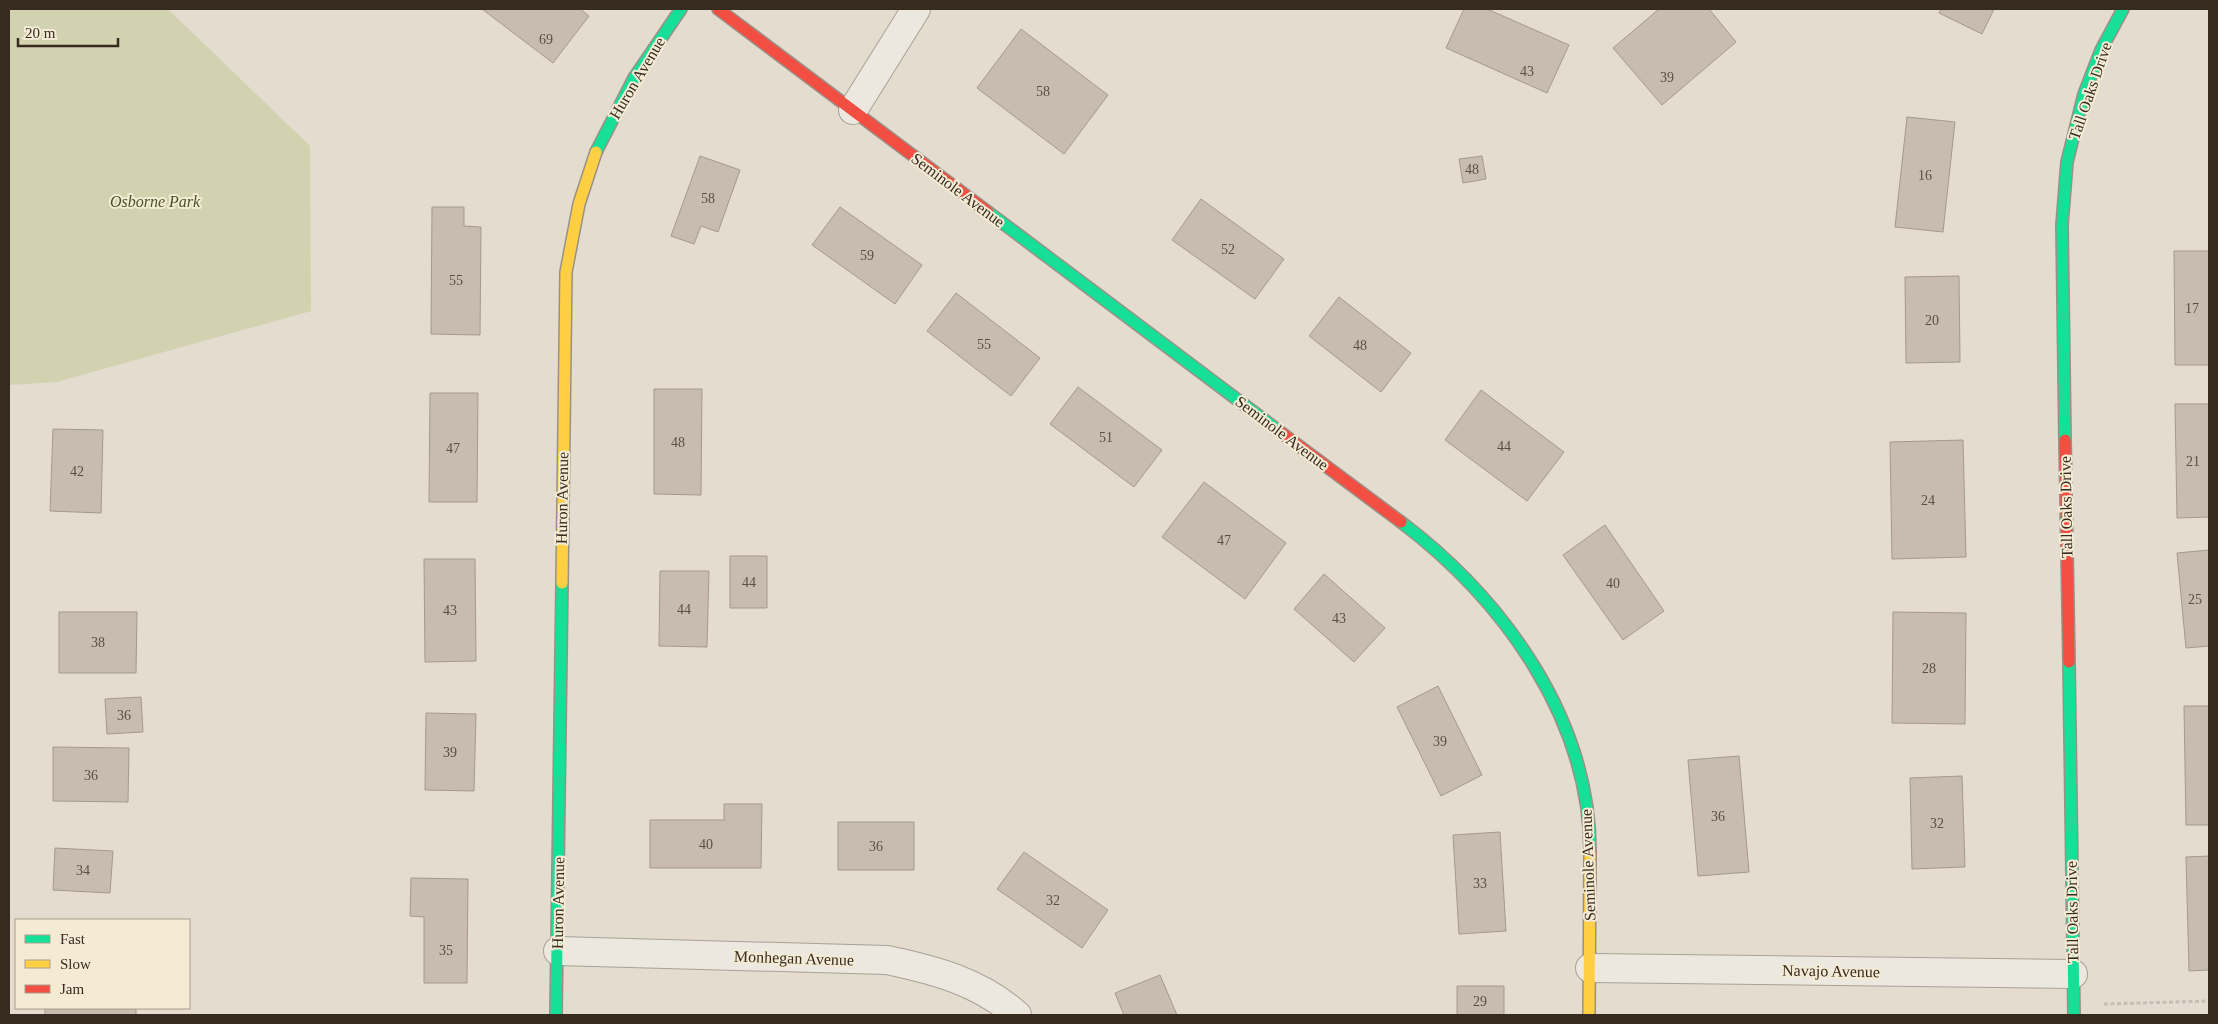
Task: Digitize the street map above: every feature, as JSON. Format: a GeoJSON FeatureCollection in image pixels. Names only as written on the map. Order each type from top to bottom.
{"type":"FeatureCollection","features":[{"type":"Feature","properties":{"kind":"street","name":"Huron Avenue"},"geometry":{"type":"LineString","coordinates":[[556,1015],[566,272],[579,205],[592,161],[620,98],[644,58],[681,9]]}},
{"type":"Feature","properties":{"kind":"street","name":"Seminole Avenue"},"geometry":{"type":"LineString","coordinates":[[718,9],[1423,539],[1471,584],[1512,633],[1545,684],[1569,739],[1585,794],[1590,832],[1590,1015]]}},
{"type":"Feature","properties":{"kind":"street"},"geometry":{"type":"LineString","coordinates":[[853,110],[916,9]]}},
{"type":"Feature","properties":{"kind":"street","name":"Tall Oaks Drive"},"geometry":{"type":"LineString","coordinates":[[2074,1010],[2062,238],[2064,184],[2074,126],[2094,69],[2123,9]]}},
{"type":"Feature","properties":{"kind":"street","name":"Monhegan Avenue"},"geometry":{"type":"LineString","coordinates":[[558,950],[887,960],[929,968],[969,983],[1005,1004],[1017,1015]]}},
{"type":"Feature","properties":{"kind":"street","name":"Navajo Avenue"},"geometry":{"type":"LineString","coordinates":[[1590,968],[2073,974]]}},
{"type":"Feature","properties":{"kind":"path"},"geometry":{"type":"LineString","coordinates":[[2074,1010],[2209,1001]]}},
{"type":"Feature","properties":{"kind":"green space","name":"Osborne Park"},"geometry":{"type":"Polygon","coordinates":[[[9,9],[168,9],[310,146],[311,311],[57,382],[9,385],[9,9]]]}},
{"type":"Feature","properties":{"kind":"building"},"geometry":{"type":"Polygon","coordinates":[[[482,9],[580,9],[589,16],[553,63],[482,9]]]}},
{"type":"Feature","properties":{"kind":"building"},"geometry":{"type":"Polygon","coordinates":[[[1464,9],[1487,9],[1569,45],[1547,93],[1446,48],[1464,9]]]}},
{"type":"Feature","properties":{"kind":"building"},"geometry":{"type":"Polygon","coordinates":[[[1659,9],[1709,9],[1736,42],[1662,105],[1613,48],[1659,9]]]}},
{"type":"Feature","properties":{"kind":"building"},"geometry":{"type":"Polygon","coordinates":[[[1941,9],[1994,9],[1982,34],[1939,13],[1941,9]]]}},
{"type":"Feature","properties":{"kind":"building"},"geometry":{"type":"Polygon","coordinates":[[[1021,29],[1108,95],[1064,154],[977,88],[1021,29]]]}},
{"type":"Feature","properties":{"kind":"building"},"geometry":{"type":"Polygon","coordinates":[[[1907,117],[1955,122],[1943,232],[1895,227],[1907,117]]]}},
{"type":"Feature","properties":{"kind":"building"},"geometry":{"type":"Polygon","coordinates":[[[700,156],[740,170],[718,232],[701,226],[694,244],[671,236],[700,156]]]}},
{"type":"Feature","properties":{"kind":"building"},"geometry":{"type":"Polygon","coordinates":[[[1482,156],[1486,179],[1463,183],[1459,159],[1482,156]]]}},
{"type":"Feature","properties":{"kind":"building"},"geometry":{"type":"Polygon","coordinates":[[[1201,199],[1284,259],[1255,299],[1172,240],[1201,199]]]}},
{"type":"Feature","properties":{"kind":"building"},"geometry":{"type":"Polygon","coordinates":[[[432,207],[464,207],[464,226],[481,227],[480,335],[431,334],[432,207]]]}},
{"type":"Feature","properties":{"kind":"building"},"geometry":{"type":"Polygon","coordinates":[[[840,207],[922,265],[895,304],[812,245],[840,207]]]}},
{"type":"Feature","properties":{"kind":"building"},"geometry":{"type":"Polygon","coordinates":[[[2174,251],[2209,251],[2209,365],[2175,365],[2174,251]]]}},
{"type":"Feature","properties":{"kind":"building"},"geometry":{"type":"Polygon","coordinates":[[[1959,276],[1960,362],[1906,363],[1905,277],[1959,276]]]}},
{"type":"Feature","properties":{"kind":"building"},"geometry":{"type":"Polygon","coordinates":[[[956,293],[1040,358],[1011,396],[927,331],[956,293]]]}},
{"type":"Feature","properties":{"kind":"building"},"geometry":{"type":"Polygon","coordinates":[[[1339,297],[1411,353],[1381,392],[1309,336],[1339,297]]]}},
{"type":"Feature","properties":{"kind":"building"},"geometry":{"type":"Polygon","coordinates":[[[1078,387],[1162,450],[1134,487],[1050,424],[1078,387]]]}},
{"type":"Feature","properties":{"kind":"building"},"geometry":{"type":"Polygon","coordinates":[[[654,389],[702,389],[701,495],[654,494],[654,389]]]}},
{"type":"Feature","properties":{"kind":"building"},"geometry":{"type":"Polygon","coordinates":[[[1481,390],[1564,452],[1527,501],[1445,440],[1481,390]]]}},
{"type":"Feature","properties":{"kind":"building"},"geometry":{"type":"Polygon","coordinates":[[[430,393],[478,393],[477,502],[429,502],[430,393]]]}},
{"type":"Feature","properties":{"kind":"building"},"geometry":{"type":"Polygon","coordinates":[[[2175,404],[2209,404],[2209,517],[2177,518],[2175,404]]]}},
{"type":"Feature","properties":{"kind":"building"},"geometry":{"type":"Polygon","coordinates":[[[53,429],[103,430],[101,513],[50,511],[53,429]]]}},
{"type":"Feature","properties":{"kind":"building"},"geometry":{"type":"Polygon","coordinates":[[[1963,440],[1966,557],[1892,559],[1890,442],[1963,440]]]}},
{"type":"Feature","properties":{"kind":"building"},"geometry":{"type":"Polygon","coordinates":[[[1204,482],[1286,543],[1245,599],[1162,537],[1204,482]]]}},
{"type":"Feature","properties":{"kind":"building"},"geometry":{"type":"Polygon","coordinates":[[[1605,525],[1664,611],[1623,640],[1563,555],[1605,525]]]}},
{"type":"Feature","properties":{"kind":"building"},"geometry":{"type":"Polygon","coordinates":[[[2209,550],[2209,646],[2186,648],[2177,553],[2209,550]]]}},
{"type":"Feature","properties":{"kind":"building"},"geometry":{"type":"Polygon","coordinates":[[[730,556],[767,556],[767,608],[730,608],[730,556]]]}},
{"type":"Feature","properties":{"kind":"building"},"geometry":{"type":"Polygon","coordinates":[[[424,559],[475,559],[476,661],[425,662],[424,559]]]}},
{"type":"Feature","properties":{"kind":"building"},"geometry":{"type":"Polygon","coordinates":[[[660,571],[709,571],[707,647],[659,646],[660,571]]]}},
{"type":"Feature","properties":{"kind":"building"},"geometry":{"type":"Polygon","coordinates":[[[1324,574],[1385,628],[1354,662],[1294,609],[1324,574]]]}},
{"type":"Feature","properties":{"kind":"building"},"geometry":{"type":"Polygon","coordinates":[[[59,612],[137,612],[136,673],[59,673],[59,612]]]}},
{"type":"Feature","properties":{"kind":"building"},"geometry":{"type":"Polygon","coordinates":[[[1893,612],[1966,613],[1965,724],[1892,723],[1893,612]]]}},
{"type":"Feature","properties":{"kind":"building"},"geometry":{"type":"Polygon","coordinates":[[[1438,686],[1482,775],[1441,796],[1397,707],[1438,686]]]}},
{"type":"Feature","properties":{"kind":"building"},"geometry":{"type":"Polygon","coordinates":[[[141,697],[143,732],[107,734],[105,699],[141,697]]]}},
{"type":"Feature","properties":{"kind":"building"},"geometry":{"type":"Polygon","coordinates":[[[2184,706],[2209,706],[2209,825],[2186,825],[2184,706]]]}},
{"type":"Feature","properties":{"kind":"building"},"geometry":{"type":"Polygon","coordinates":[[[426,713],[476,714],[474,791],[425,790],[426,713]]]}},
{"type":"Feature","properties":{"kind":"building"},"geometry":{"type":"Polygon","coordinates":[[[53,747],[129,748],[128,802],[53,801],[53,747]]]}},
{"type":"Feature","properties":{"kind":"building"},"geometry":{"type":"Polygon","coordinates":[[[1739,756],[1749,872],[1698,876],[1688,760],[1739,756]]]}},
{"type":"Feature","properties":{"kind":"building"},"geometry":{"type":"Polygon","coordinates":[[[1962,776],[1965,867],[1912,869],[1910,778],[1962,776]]]}},
{"type":"Feature","properties":{"kind":"building"},"geometry":{"type":"Polygon","coordinates":[[[724,804],[762,804],[761,868],[650,868],[650,820],[724,820],[724,804]]]}},
{"type":"Feature","properties":{"kind":"building"},"geometry":{"type":"Polygon","coordinates":[[[838,822],[914,822],[914,870],[838,870],[838,822]]]}},
{"type":"Feature","properties":{"kind":"building"},"geometry":{"type":"Polygon","coordinates":[[[1500,832],[1506,931],[1459,934],[1453,835],[1500,832]]]}},
{"type":"Feature","properties":{"kind":"building"},"geometry":{"type":"Polygon","coordinates":[[[55,848],[113,851],[110,893],[53,890],[55,848]]]}},
{"type":"Feature","properties":{"kind":"building"},"geometry":{"type":"Polygon","coordinates":[[[1024,852],[1108,910],[1082,948],[997,889],[1024,852]]]}},
{"type":"Feature","properties":{"kind":"building"},"geometry":{"type":"Polygon","coordinates":[[[2209,856],[2209,970],[2189,971],[2186,857],[2209,856]]]}},
{"type":"Feature","properties":{"kind":"building"},"geometry":{"type":"Polygon","coordinates":[[[411,878],[468,879],[467,983],[424,983],[424,917],[410,916],[411,878]]]}},
{"type":"Feature","properties":{"kind":"building"},"geometry":{"type":"Polygon","coordinates":[[[1160,975],[1177,1015],[1124,1015],[1115,993],[1160,975]]]}},
{"type":"Feature","properties":{"kind":"building"},"geometry":{"type":"Polygon","coordinates":[[[1457,986],[1504,986],[1504,1015],[1457,1015],[1457,986]]]}},
{"type":"Feature","properties":{"kind":"building"},"geometry":{"type":"Polygon","coordinates":[[[45,1009],[136,1009],[136,1015],[45,1015],[45,1009]]]}},
{"type":"Feature","properties":{"kind":"traffic: fast"},"geometry":{"type":"LineString","coordinates":[[596,152],[634,78],[681,9]]}},
{"type":"Feature","properties":{"kind":"traffic: fast"},"geometry":{"type":"LineString","coordinates":[[2065,440],[2062,225],[2067,162],[2084,94],[2101,50],[2123,9]]}},
{"type":"Feature","properties":{"kind":"traffic: fast"},"geometry":{"type":"LineString","coordinates":[[988,212],[1279,431]]}},
{"type":"Feature","properties":{"kind":"traffic: fast"},"geometry":{"type":"LineString","coordinates":[[1401,522],[1439,553],[1474,588],[1506,626],[1534,667],[1558,711],[1575,757],[1586,804],[1590,854]]}},
{"type":"Feature","properties":{"kind":"traffic: fast"},"geometry":{"type":"LineString","coordinates":[[556,1015],[562,583]]}},
{"type":"Feature","properties":{"kind":"traffic: fast"},"geometry":{"type":"LineString","coordinates":[[2069,662],[2074,1015]]}},
{"type":"Feature","properties":{"kind":"traffic: slow"},"geometry":{"type":"LineString","coordinates":[[562,583],[566,272],[579,204],[596,152]]}},
{"type":"Feature","properties":{"kind":"traffic: slow"},"geometry":{"type":"LineString","coordinates":[[1589,1015],[1590,854]]}},
{"type":"Feature","properties":{"kind":"traffic: jam"},"geometry":{"type":"LineString","coordinates":[[718,9],[988,212]]}},
{"type":"Feature","properties":{"kind":"traffic: jam"},"geometry":{"type":"LineString","coordinates":[[1279,431],[1401,522]]}},
{"type":"Feature","properties":{"kind":"traffic: jam"},"geometry":{"type":"LineString","coordinates":[[2065,440],[2069,662]]}}]}
